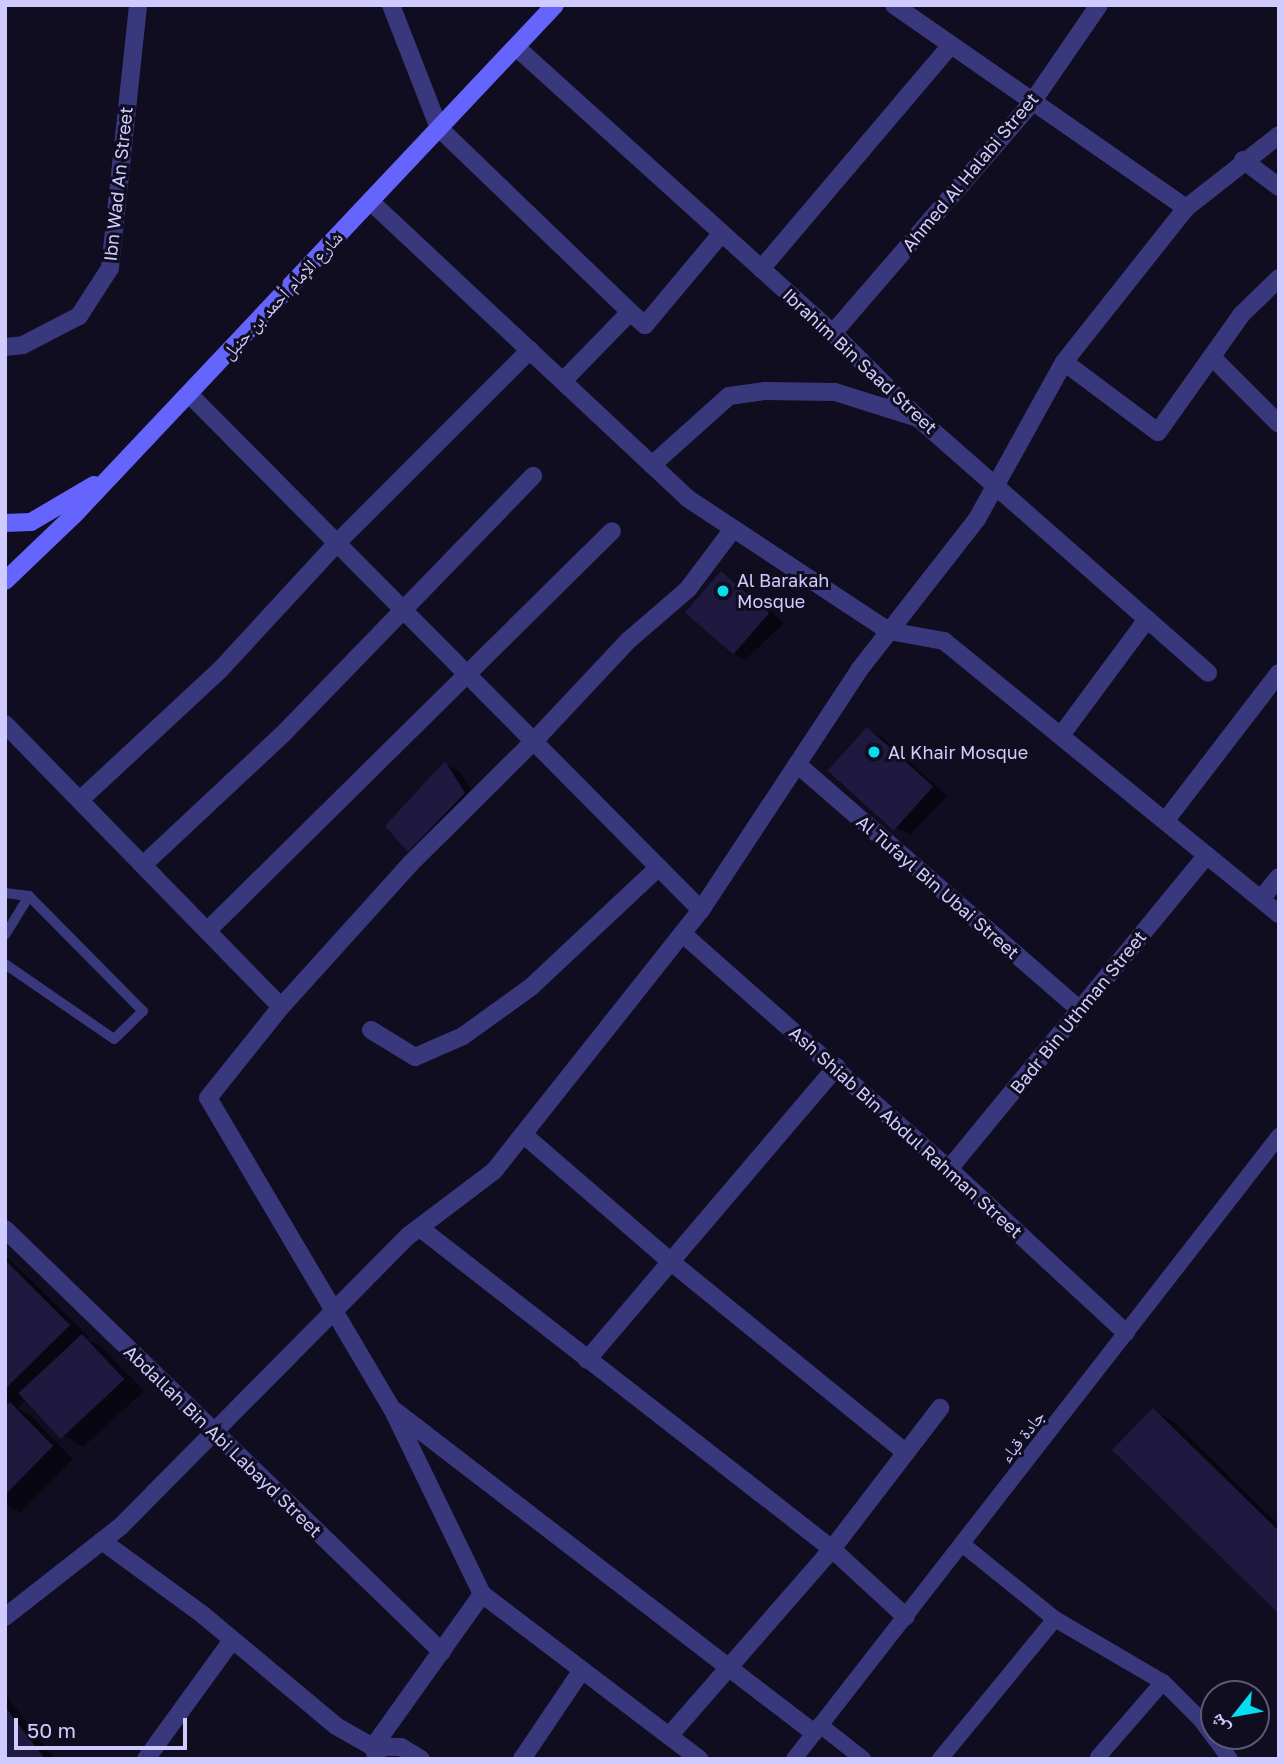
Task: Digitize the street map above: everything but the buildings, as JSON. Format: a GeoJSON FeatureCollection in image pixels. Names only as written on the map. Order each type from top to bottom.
{"type":"FeatureCollection","features":[{"type":"Feature","properties":{"kind":"main road","name":"شارع الإمام أحمد بن حنبل"},"geometry":{"type":"LineString","coordinates":[[5,581],[113,474],[555,5]]}},
{"type":"Feature","properties":{"kind":"main road"},"geometry":{"type":"LineString","coordinates":[[5,523],[31,522],[113,474]]}},
{"type":"Feature","properties":{"kind":"street","name":"Ibn Wad An Street"},"geometry":{"type":"LineString","coordinates":[[5,348],[23,345],[79,316],[110,268],[138,5]]}},
{"type":"Feature","properties":{"kind":"street"},"geometry":{"type":"LineString","coordinates":[[391,5],[439,128],[645,325],[722,233]]}},
{"type":"Feature","properties":{"kind":"street"},"geometry":{"type":"LineString","coordinates":[[894,5],[1186,208]]}},
{"type":"Feature","properties":{"kind":"street","name":"Ahmed Al Halabi Street"},"geometry":{"type":"LineString","coordinates":[[833,333],[1032,101],[1100,5]]}},
{"type":"Feature","properties":{"kind":"street"},"geometry":{"type":"LineString","coordinates":[[761,269],[951,44]]}},
{"type":"Feature","properties":{"kind":"street","name":"Ibrahim Bin Saad Street"},"geometry":{"type":"LineString","coordinates":[[516,47],[833,333],[918,418],[996,483],[1208,673]]}},
{"type":"Feature","properties":{"kind":"street"},"geometry":{"type":"LineString","coordinates":[[5,1617],[102,1541],[214,1435],[419,1228],[494,1171],[701,910],[859,670],[977,519],[1064,362],[1186,208],[1243,160],[1279,135]]}},
{"type":"Feature","properties":{"kind":"street"},"geometry":{"type":"LineString","coordinates":[[1243,160],[1279,187]]}},
{"type":"Feature","properties":{"kind":"street"},"geometry":{"type":"LineString","coordinates":[[370,201],[687,498],[889,631],[944,640],[1279,914]]}},
{"type":"Feature","properties":{"kind":"street"},"geometry":{"type":"LineString","coordinates":[[1064,362],[1157,432],[1241,316],[1279,278]]}},
{"type":"Feature","properties":{"kind":"street"},"geometry":{"type":"LineString","coordinates":[[563,381],[630,312]]}},
{"type":"Feature","properties":{"kind":"street"},"geometry":{"type":"LineString","coordinates":[[80,800],[219,671],[337,543],[530,350]]}},
{"type":"Feature","properties":{"kind":"street"},"geometry":{"type":"LineString","coordinates":[[1213,358],[1279,424]]}},
{"type":"Feature","properties":{"kind":"street"},"geometry":{"type":"LineString","coordinates":[[652,465],[729,396],[764,391],[835,392],[918,418]]}},
{"type":"Feature","properties":{"kind":"street"},"geometry":{"type":"LineString","coordinates":[[189,394],[701,910]]}},
{"type":"Feature","properties":{"kind":"street"},"geometry":{"type":"LineString","coordinates":[[143,865],[282,735],[533,476]]}},
{"type":"Feature","properties":{"kind":"street"},"geometry":{"type":"LineString","coordinates":[[699,1759],[482,1594],[392,1409],[208,1098],[281,1007],[410,864],[534,741],[629,640],[688,589],[733,529]]}},
{"type":"Feature","properties":{"kind":"street"},"geometry":{"type":"LineString","coordinates":[[207,931],[612,531]]}},
{"type":"Feature","properties":{"kind":"street"},"geometry":{"type":"LineString","coordinates":[[1062,734],[1147,619]]}},
{"type":"Feature","properties":{"kind":"street"},"geometry":{"type":"LineString","coordinates":[[1166,820],[1279,673]]}},
{"type":"Feature","properties":{"kind":"street"},"geometry":{"type":"LineString","coordinates":[[5,724],[281,1007]]}},
{"type":"Feature","properties":{"kind":"street","name":"Al Tufayl Bin Ubai Street"},"geometry":{"type":"LineString","coordinates":[[797,764],[1080,1010]]}},
{"type":"Feature","properties":{"kind":"street","name":"Badr Bin Uthman Street"},"geometry":{"type":"LineString","coordinates":[[949,1169],[1207,855]]}},
{"type":"Feature","properties":{"kind":"street"},"geometry":{"type":"LineString","coordinates":[[371,1030],[415,1057],[463,1036],[531,987],[659,867]]}},
{"type":"Feature","properties":{"kind":"street"},"geometry":{"type":"LineString","coordinates":[[1261,899],[1279,877]]}},
{"type":"Feature","properties":{"kind":"street","name":"Ash Shiab Bin Abdul Rahman Street"},"geometry":{"type":"LineString","coordinates":[[683,934],[949,1169],[1126,1334]]}},
{"type":"Feature","properties":{"kind":"street"},"geometry":{"type":"LineString","coordinates":[[587,1360],[835,1067]]}},
{"type":"Feature","properties":{"kind":"street"},"geometry":{"type":"LineString","coordinates":[[524,1135],[670,1261],[906,1453]]}},
{"type":"Feature","properties":{"kind":"street","name":"جادة قباء"},"geometry":{"type":"LineString","coordinates":[[794,1759],[1279,1136]]}},
{"type":"Feature","properties":{"kind":"street"},"geometry":{"type":"LineString","coordinates":[[419,1228],[832,1549],[906,1617]]}},
{"type":"Feature","properties":{"kind":"street","name":"Abdallah Bin Abi Labayd Street"},"geometry":{"type":"LineString","coordinates":[[5,1229],[214,1435],[442,1651]]}},
{"type":"Feature","properties":{"kind":"street"},"geometry":{"type":"LineString","coordinates":[[669,1736],[832,1549],[940,1408]]}},
{"type":"Feature","properties":{"kind":"street"},"geometry":{"type":"LineString","coordinates":[[392,1409],[729,1668],[863,1759]]}},
{"type":"Feature","properties":{"kind":"street"},"geometry":{"type":"LineString","coordinates":[[102,1541],[232,1640],[336,1726],[375,1753],[401,1747],[421,1759]]}},
{"type":"Feature","properties":{"kind":"street"},"geometry":{"type":"LineString","coordinates":[[962,1544],[1055,1619],[1163,1682],[1200,1719],[1230,1759]]}},
{"type":"Feature","properties":{"kind":"street"},"geometry":{"type":"LineString","coordinates":[[375,1753],[482,1594]]}},
{"type":"Feature","properties":{"kind":"street"},"geometry":{"type":"LineString","coordinates":[[940,1759],[1055,1619]]}},
{"type":"Feature","properties":{"kind":"street"},"geometry":{"type":"LineString","coordinates":[[146,1759],[232,1640]]}},
{"type":"Feature","properties":{"kind":"street"},"geometry":{"type":"LineString","coordinates":[[522,1759],[582,1670]]}},
{"type":"Feature","properties":{"kind":"street"},"geometry":{"type":"LineString","coordinates":[[1098,1757],[1163,1682]]}},
{"type":"Feature","properties":{"kind":"lane"},"geometry":{"type":"LineString","coordinates":[[5,893],[29,896],[143,1011],[114,1039],[5,964]]}},
{"type":"Feature","properties":{"kind":"lane"},"geometry":{"type":"LineString","coordinates":[[5,936],[29,896]]}},
{"type":"Feature","properties":{"kind":"place","name":"Al Barakah Mosque"},"geometry":{"type":"Point","coordinates":[723,591]}},
{"type":"Feature","properties":{"kind":"place","name":"Al Khair Mosque"},"geometry":{"type":"Point","coordinates":[874,752]}}]}
